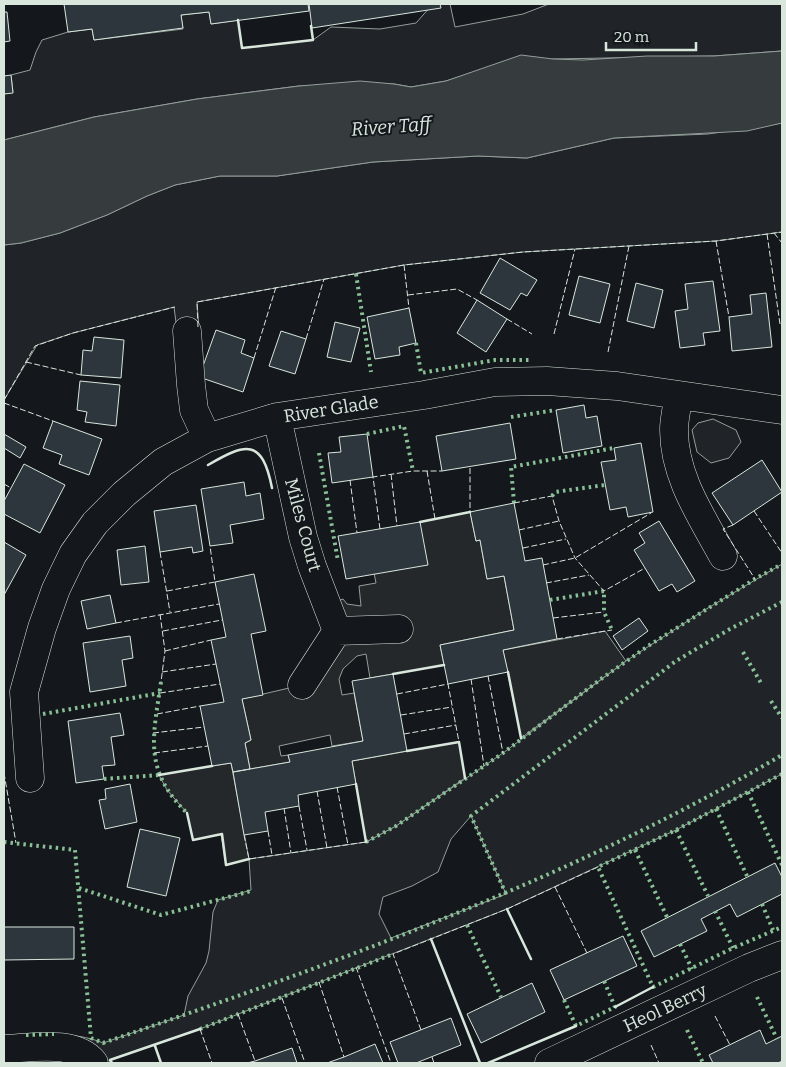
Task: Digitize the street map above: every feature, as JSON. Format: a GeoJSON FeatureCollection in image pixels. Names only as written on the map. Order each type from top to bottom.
{"type":"FeatureCollection","features":[{"type":"Feature","properties":{"kind":"street"},"geometry":{"type":"LineString","coordinates":[[188,331],[194,410],[207,438]]}},
{"type":"Feature","properties":{"kind":"street","name":"River Glade"},"geometry":{"type":"LineString","coordinates":[[30,778],[14,692],[42,628],[56,589],[73,554],[95,523],[124,494],[164,462],[207,438],[277,417],[424,395],[495,382],[547,381],[607,385],[782,410]]}},
{"type":"Feature","properties":{"kind":"street"},"geometry":{"type":"LineString","coordinates":[[679,395],[674,428],[675,449],[680,472],[689,493],[723,556]]}},
{"type":"Feature","properties":{"kind":"street","name":"Miles Court"},"geometry":{"type":"LineString","coordinates":[[277,417],[303,537],[337,631]]}},
{"type":"Feature","properties":{"kind":"street"},"geometry":{"type":"LineString","coordinates":[[302,686],[337,631],[399,628]]}},
{"type":"Feature","properties":{"kind":"street","name":"Heol Berry"},"geometry":{"type":"LineString","coordinates":[[548,1063],[749,968],[782,955]]}},
{"type":"Feature","properties":{"kind":"street"},"geometry":{"type":"LineString","coordinates":[[4,1049],[63,1047],[89,1056],[94,1063]]}},
{"type":"Feature","properties":{"kind":"shaded area"},"geometry":{"type":"Polygon","coordinates":[[[450,4],[455,27],[523,14],[549,4],[782,4],[782,51],[714,56],[553,59],[480,70],[446,81],[411,87],[394,84],[299,86],[197,99],[94,117],[4,140],[4,94],[13,92],[11,75],[30,70],[42,40],[68,32],[92,29],[94,40],[183,29],[181,15],[209,12],[211,24],[238,20],[242,48],[313,40],[331,27],[380,29],[416,23],[431,6],[450,4]]]}},
{"type":"Feature","properties":{"kind":"shaded area"},"geometry":{"type":"Polygon","coordinates":[[[782,123],[782,232],[716,241],[523,252],[404,265],[197,302],[199,329],[177,330],[174,307],[73,333],[37,345],[4,400],[4,245],[21,243],[60,233],[175,185],[220,176],[277,176],[373,162],[478,156],[527,158],[614,138],[708,134],[782,123]]]}},
{"type":"Feature","properties":{"kind":"shaded area"},"geometry":{"type":"Polygon","coordinates":[[[713,419],[736,430],[741,442],[729,458],[711,463],[697,452],[692,430],[698,423],[713,419]]]}},
{"type":"Feature","properties":{"kind":"shaded area"},"geometry":{"type":"Polygon","coordinates":[[[470,512],[476,541],[480,540],[487,579],[504,576],[514,630],[440,645],[444,665],[370,678],[366,654],[357,656],[343,669],[339,679],[342,695],[354,693],[363,741],[332,746],[330,735],[279,746],[281,756],[288,755],[290,762],[250,769],[245,743],[251,740],[242,699],[302,685],[337,631],[327,605],[343,599],[347,604],[361,606],[359,586],[376,583],[374,573],[420,522],[470,512]]]}},
{"type":"Feature","properties":{"kind":"shaded area"},"geometry":{"type":"Polygon","coordinates":[[[782,564],[782,774],[676,830],[507,909],[200,1029],[111,1059],[112,1063],[4,1063],[4,1036],[67,1035],[79,1036],[103,1043],[184,1015],[188,996],[206,963],[213,912],[218,900],[251,890],[249,859],[366,842],[396,826],[503,753],[626,661],[703,611],[782,564]],[[471,816],[451,839],[438,872],[412,886],[383,897],[379,914],[391,938],[506,894],[471,816]]]}},
{"type":"Feature","properties":{"kind":"shaded area"},"geometry":{"type":"Polygon","coordinates":[[[605,631],[626,661],[521,738],[503,650],[605,631]]]}},
{"type":"Feature","properties":{"kind":"shaded area"},"geometry":{"type":"Polygon","coordinates":[[[459,742],[465,778],[396,826],[366,842],[352,761],[459,742]]]}},
{"type":"Feature","properties":{"kind":"shaded area"},"geometry":{"type":"Polygon","coordinates":[[[231,763],[249,859],[226,865],[221,834],[193,840],[187,813],[167,790],[159,775],[231,763]]]}},
{"type":"Feature","properties":{"kind":"water","name":"River Taff"},"geometry":{"type":"Polygon","coordinates":[[[782,51],[782,123],[747,131],[614,138],[527,158],[478,156],[373,162],[277,176],[220,176],[175,185],[60,233],[21,243],[4,245],[4,140],[94,117],[197,99],[299,86],[360,81],[411,87],[446,81],[521,55],[583,60],[647,56],[714,56],[782,51]]]}},
{"type":"Feature","properties":{"kind":"building"},"geometry":{"type":"Polygon","coordinates":[[[64,4],[308,4],[309,11],[211,24],[209,12],[181,15],[183,28],[94,40],[92,29],[68,32],[64,4]]]}},
{"type":"Feature","properties":{"kind":"building"},"geometry":{"type":"Polygon","coordinates":[[[309,4],[440,4],[441,8],[312,28],[309,4]]]}},
{"type":"Feature","properties":{"kind":"building"},"geometry":{"type":"Polygon","coordinates":[[[4,12],[7,12],[10,41],[4,42],[4,12]]]}},
{"type":"Feature","properties":{"kind":"building"},"geometry":{"type":"Polygon","coordinates":[[[11,75],[13,93],[4,94],[4,76],[11,75]]]}},
{"type":"Feature","properties":{"kind":"building"},"geometry":{"type":"Polygon","coordinates":[[[500,258],[537,280],[527,296],[521,293],[510,310],[480,293],[500,258]]]}},
{"type":"Feature","properties":{"kind":"building"},"geometry":{"type":"Polygon","coordinates":[[[579,276],[610,284],[600,323],[569,315],[579,276]]]}},
{"type":"Feature","properties":{"kind":"building"},"geometry":{"type":"Polygon","coordinates":[[[713,281],[720,331],[703,333],[705,345],[680,348],[675,311],[688,309],[685,284],[713,281]]]}},
{"type":"Feature","properties":{"kind":"building"},"geometry":{"type":"Polygon","coordinates":[[[636,283],[663,290],[654,328],[627,321],[636,283]]]}},
{"type":"Feature","properties":{"kind":"building"},"geometry":{"type":"Polygon","coordinates":[[[766,293],[772,347],[732,351],[729,317],[752,314],[750,295],[766,293]]]}},
{"type":"Feature","properties":{"kind":"building"},"geometry":{"type":"Polygon","coordinates":[[[477,300],[507,319],[486,352],[457,333],[477,300]]]}},
{"type":"Feature","properties":{"kind":"building"},"geometry":{"type":"Polygon","coordinates":[[[409,308],[416,343],[399,347],[400,355],[375,359],[367,317],[409,308]]]}},
{"type":"Feature","properties":{"kind":"building"},"geometry":{"type":"Polygon","coordinates":[[[335,322],[360,328],[351,362],[327,357],[335,322]]]}},
{"type":"Feature","properties":{"kind":"building"},"geometry":{"type":"Polygon","coordinates":[[[216,330],[245,340],[241,353],[254,358],[243,392],[199,377],[216,330]]]}},
{"type":"Feature","properties":{"kind":"building"},"geometry":{"type":"Polygon","coordinates":[[[281,331],[306,339],[295,374],[269,366],[281,331]]]}},
{"type":"Feature","properties":{"kind":"building"},"geometry":{"type":"Polygon","coordinates":[[[94,337],[124,340],[121,378],[81,375],[83,350],[92,351],[94,337]]]}},
{"type":"Feature","properties":{"kind":"building"},"geometry":{"type":"Polygon","coordinates":[[[80,381],[120,385],[116,426],[85,422],[87,412],[77,410],[80,381]]]}},
{"type":"Feature","properties":{"kind":"building"},"geometry":{"type":"Polygon","coordinates":[[[584,405],[586,418],[597,416],[602,446],[563,453],[556,410],[584,405]]]}},
{"type":"Feature","properties":{"kind":"building"},"geometry":{"type":"Polygon","coordinates":[[[53,421],[102,439],[89,475],[59,464],[62,455],[43,448],[53,421]]]}},
{"type":"Feature","properties":{"kind":"building"},"geometry":{"type":"Polygon","coordinates":[[[510,423],[516,459],[442,471],[436,436],[510,423]]]}},
{"type":"Feature","properties":{"kind":"building"},"geometry":{"type":"Polygon","coordinates":[[[4,434],[26,447],[20,458],[4,448],[4,434]]]}},
{"type":"Feature","properties":{"kind":"building"},"geometry":{"type":"Polygon","coordinates":[[[367,434],[373,477],[332,483],[328,453],[341,452],[339,437],[367,434]]]}},
{"type":"Feature","properties":{"kind":"building"},"geometry":{"type":"Polygon","coordinates":[[[641,443],[653,512],[628,517],[626,507],[610,510],[601,462],[616,460],[614,448],[641,443]]]}},
{"type":"Feature","properties":{"kind":"building"},"geometry":{"type":"Polygon","coordinates":[[[762,460],[782,492],[733,525],[712,493],[762,460]]]}},
{"type":"Feature","properties":{"kind":"building"},"geometry":{"type":"Polygon","coordinates":[[[24,464],[65,485],[40,533],[4,514],[4,501],[24,464]]]}},
{"type":"Feature","properties":{"kind":"building"},"geometry":{"type":"Polygon","coordinates":[[[244,482],[246,496],[260,493],[264,519],[230,525],[233,543],[210,546],[201,489],[244,482]]]}},
{"type":"Feature","properties":{"kind":"building"},"geometry":{"type":"Polygon","coordinates":[[[514,503],[525,561],[542,558],[557,639],[503,650],[508,672],[448,684],[440,645],[514,630],[504,576],[487,579],[480,540],[476,541],[470,512],[514,503]]]}},
{"type":"Feature","properties":{"kind":"building"},"geometry":{"type":"Polygon","coordinates":[[[196,505],[203,551],[193,553],[192,547],[160,552],[154,511],[196,505]]]}},
{"type":"Feature","properties":{"kind":"building"},"geometry":{"type":"Polygon","coordinates":[[[659,521],[695,581],[677,592],[672,584],[659,591],[634,550],[645,543],[639,533],[659,521]]]}},
{"type":"Feature","properties":{"kind":"building"},"geometry":{"type":"Polygon","coordinates":[[[420,522],[428,565],[346,579],[338,536],[420,522]]]}},
{"type":"Feature","properties":{"kind":"building"},"geometry":{"type":"Polygon","coordinates":[[[4,542],[26,555],[4,595],[4,542]]]}},
{"type":"Feature","properties":{"kind":"building"},"geometry":{"type":"Polygon","coordinates":[[[145,546],[149,582],[121,585],[117,550],[145,546]]]}},
{"type":"Feature","properties":{"kind":"building"},"geometry":{"type":"Polygon","coordinates":[[[254,574],[266,631],[251,634],[263,695],[242,699],[251,740],[245,743],[250,769],[233,772],[231,763],[212,766],[200,706],[224,702],[211,640],[226,637],[215,582],[254,574]]]}},
{"type":"Feature","properties":{"kind":"building"},"geometry":{"type":"Polygon","coordinates":[[[110,595],[116,623],[87,629],[81,601],[110,595]]]}},
{"type":"Feature","properties":{"kind":"building"},"geometry":{"type":"Polygon","coordinates":[[[639,618],[648,631],[622,650],[613,636],[639,618]]]}},
{"type":"Feature","properties":{"kind":"building"},"geometry":{"type":"Polygon","coordinates":[[[130,636],[133,658],[122,660],[126,686],[90,692],[83,643],[130,636]]]}},
{"type":"Feature","properties":{"kind":"building"},"geometry":{"type":"Polygon","coordinates":[[[393,674],[407,751],[352,761],[356,784],[298,795],[299,806],[265,812],[268,831],[244,835],[233,772],[290,762],[288,755],[363,741],[352,681],[393,674]]]}},
{"type":"Feature","properties":{"kind":"building"},"geometry":{"type":"Polygon","coordinates":[[[120,713],[124,735],[111,737],[115,765],[102,766],[104,779],[76,783],[68,721],[120,713]]]}},
{"type":"Feature","properties":{"kind":"building"},"geometry":{"type":"Polygon","coordinates":[[[130,784],[137,822],[105,829],[99,800],[106,799],[105,789],[130,784]]]}},
{"type":"Feature","properties":{"kind":"building"},"geometry":{"type":"Polygon","coordinates":[[[140,829],[180,838],[166,896],[127,887],[140,829]]]}},
{"type":"Feature","properties":{"kind":"building"},"geometry":{"type":"Polygon","coordinates":[[[775,863],[782,877],[782,894],[737,917],[730,904],[701,919],[707,931],[654,957],[641,931],[775,863]]]}},
{"type":"Feature","properties":{"kind":"building"},"geometry":{"type":"Polygon","coordinates":[[[4,927],[74,927],[74,959],[4,960],[4,927]]]}},
{"type":"Feature","properties":{"kind":"building"},"geometry":{"type":"Polygon","coordinates":[[[623,936],[637,966],[564,1000],[550,970],[623,936]]]}},
{"type":"Feature","properties":{"kind":"building"},"geometry":{"type":"Polygon","coordinates":[[[532,983],[545,1012],[481,1043],[467,1014],[532,983]]]}},
{"type":"Feature","properties":{"kind":"building"},"geometry":{"type":"Polygon","coordinates":[[[451,1018],[461,1045],[416,1063],[398,1063],[390,1042],[451,1018]]]}},
{"type":"Feature","properties":{"kind":"building"},"geometry":{"type":"Polygon","coordinates":[[[760,1030],[766,1044],[782,1036],[782,1061],[778,1063],[713,1063],[709,1055],[760,1030]]]}},
{"type":"Feature","properties":{"kind":"building"},"geometry":{"type":"Polygon","coordinates":[[[375,1044],[383,1063],[327,1063],[344,1057],[375,1044]]]}},
{"type":"Feature","properties":{"kind":"building"},"geometry":{"type":"Polygon","coordinates":[[[292,1048],[297,1063],[247,1063],[255,1061],[292,1048]]]}},
{"type":"Feature","properties":{"kind":"hedge"},"geometry":{"type":"LineString","coordinates":[[356,274],[371,372]]}},
{"type":"Feature","properties":{"kind":"hedge"},"geometry":{"type":"LineString","coordinates":[[416,343],[421,373],[495,360],[531,360]]}},
{"type":"Feature","properties":{"kind":"hedge"},"geometry":{"type":"LineString","coordinates":[[511,417],[556,410]]}},
{"type":"Feature","properties":{"kind":"hedge"},"geometry":{"type":"LineString","coordinates":[[367,434],[404,426],[413,471]]}},
{"type":"Feature","properties":{"kind":"hedge"},"geometry":{"type":"LineString","coordinates":[[514,503],[511,467],[614,448]]}},
{"type":"Feature","properties":{"kind":"hedge"},"geometry":{"type":"LineString","coordinates":[[319,453],[338,561]]}},
{"type":"Feature","properties":{"kind":"hedge"},"geometry":{"type":"LineString","coordinates":[[552,496],[555,492],[605,485]]}},
{"type":"Feature","properties":{"kind":"hedge"},"geometry":{"type":"LineString","coordinates":[[366,842],[396,826],[503,753],[648,646],[782,564]]}},
{"type":"Feature","properties":{"kind":"hedge"},"geometry":{"type":"LineString","coordinates":[[550,600],[604,591],[604,612],[612,630]]}},
{"type":"Feature","properties":{"kind":"hedge"},"geometry":{"type":"LineString","coordinates":[[506,894],[471,816],[676,661],[730,629],[782,602]]}},
{"type":"Feature","properties":{"kind":"hedge"},"geometry":{"type":"LineString","coordinates":[[743,652],[761,683]]}},
{"type":"Feature","properties":{"kind":"hedge"},"geometry":{"type":"LineString","coordinates":[[161,682],[154,736],[154,752],[163,782],[187,813]]}},
{"type":"Feature","properties":{"kind":"hedge"},"geometry":{"type":"LineString","coordinates":[[43,714],[160,693]]}},
{"type":"Feature","properties":{"kind":"hedge"},"geometry":{"type":"LineString","coordinates":[[771,701],[782,718]]}},
{"type":"Feature","properties":{"kind":"hedge"},"geometry":{"type":"LineString","coordinates":[[4,842],[75,850],[91,1038],[103,1043],[364,950],[535,880],[701,800],[782,755]]}},
{"type":"Feature","properties":{"kind":"hedge"},"geometry":{"type":"LineString","coordinates":[[782,774],[676,830],[598,867],[653,987],[733,948],[782,927]]}},
{"type":"Feature","properties":{"kind":"hedge"},"geometry":{"type":"LineString","coordinates":[[104,779],[159,775]]}},
{"type":"Feature","properties":{"kind":"hedge"},"geometry":{"type":"LineString","coordinates":[[748,792],[782,865]]}},
{"type":"Feature","properties":{"kind":"hedge"},"geometry":{"type":"LineString","coordinates":[[716,809],[747,876]]}},
{"type":"Feature","properties":{"kind":"hedge"},"geometry":{"type":"LineString","coordinates":[[676,830],[708,896]]}},
{"type":"Feature","properties":{"kind":"hedge"},"geometry":{"type":"LineString","coordinates":[[635,850],[667,917]]}},
{"type":"Feature","properties":{"kind":"hedge"},"geometry":{"type":"LineString","coordinates":[[79,888],[161,915],[251,891]]}},
{"type":"Feature","properties":{"kind":"hedge"},"geometry":{"type":"LineString","coordinates":[[762,904],[773,930]]}},
{"type":"Feature","properties":{"kind":"hedge"},"geometry":{"type":"LineString","coordinates":[[715,911],[733,948]]}},
{"type":"Feature","properties":{"kind":"hedge"},"geometry":{"type":"LineString","coordinates":[[467,925],[501,997]]}},
{"type":"Feature","properties":{"kind":"hedge"},"geometry":{"type":"LineString","coordinates":[[680,944],[692,969]]}},
{"type":"Feature","properties":{"kind":"hedge"},"geometry":{"type":"LineString","coordinates":[[200,1029],[393,954]]}},
{"type":"Feature","properties":{"kind":"hedge"},"geometry":{"type":"LineString","coordinates":[[564,1000],[576,1026],[615,1007],[604,981]]}},
{"type":"Feature","properties":{"kind":"hedge"},"geometry":{"type":"LineString","coordinates":[[757,997],[777,1039]]}},
{"type":"Feature","properties":{"kind":"hedge"},"geometry":{"type":"LineString","coordinates":[[687,1030],[703,1063]]}},
{"type":"Feature","properties":{"kind":"hedge"},"geometry":{"type":"LineString","coordinates":[[26,1035],[54,1034]]}},
{"type":"Feature","properties":{"kind":"fence"},"geometry":{"type":"LineString","coordinates":[[198,327],[197,302],[404,265],[523,252],[716,241],[782,232]]}},
{"type":"Feature","properties":{"kind":"fence"},"geometry":{"type":"LineString","coordinates":[[774,233],[782,243]]}},
{"type":"Feature","properties":{"kind":"fence"},"geometry":{"type":"LineString","coordinates":[[767,234],[780,324]]}},
{"type":"Feature","properties":{"kind":"fence"},"geometry":{"type":"LineString","coordinates":[[716,241],[729,317]]}},
{"type":"Feature","properties":{"kind":"fence"},"geometry":{"type":"LineString","coordinates":[[608,352],[629,246]]}},
{"type":"Feature","properties":{"kind":"fence"},"geometry":{"type":"LineString","coordinates":[[554,334],[575,249]]}},
{"type":"Feature","properties":{"kind":"fence"},"geometry":{"type":"LineString","coordinates":[[404,265],[409,308]]}},
{"type":"Feature","properties":{"kind":"fence"},"geometry":{"type":"LineString","coordinates":[[306,339],[324,279]]}},
{"type":"Feature","properties":{"kind":"fence"},"geometry":{"type":"LineString","coordinates":[[254,358],[276,287]]}},
{"type":"Feature","properties":{"kind":"fence"},"geometry":{"type":"LineString","coordinates":[[408,295],[457,289],[477,300]]}},
{"type":"Feature","properties":{"kind":"fence"},"geometry":{"type":"LineString","coordinates":[[4,400],[35,346],[73,333],[175,307]]}},
{"type":"Feature","properties":{"kind":"fence"},"geometry":{"type":"LineString","coordinates":[[507,319],[532,334]]}},
{"type":"Feature","properties":{"kind":"fence"},"geometry":{"type":"LineString","coordinates":[[26,362],[81,375]]}},
{"type":"Feature","properties":{"kind":"fence"},"geometry":{"type":"LineString","coordinates":[[4,403],[53,421]]}},
{"type":"Feature","properties":{"kind":"fence"},"geometry":{"type":"LineString","coordinates":[[470,468],[470,512]]}},
{"type":"Feature","properties":{"kind":"fence"},"geometry":{"type":"LineString","coordinates":[[380,529],[373,477],[413,471],[442,471]]}},
{"type":"Feature","properties":{"kind":"fence"},"geometry":{"type":"LineString","coordinates":[[427,471],[435,519]]}},
{"type":"Feature","properties":{"kind":"fence"},"geometry":{"type":"LineString","coordinates":[[391,474],[397,526]]}},
{"type":"Feature","properties":{"kind":"fence"},"geometry":{"type":"LineString","coordinates":[[350,480],[357,533]]}},
{"type":"Feature","properties":{"kind":"fence"},"geometry":{"type":"LineString","coordinates":[[4,484],[11,488]]}},
{"type":"Feature","properties":{"kind":"fence"},"geometry":{"type":"LineString","coordinates":[[514,503],[552,496],[559,521],[575,558],[604,591],[645,568]]}},
{"type":"Feature","properties":{"kind":"fence"},"geometry":{"type":"LineString","coordinates":[[754,511],[782,553]]}},
{"type":"Feature","properties":{"kind":"fence"},"geometry":{"type":"LineString","coordinates":[[543,565],[575,558],[651,513]]}},
{"type":"Feature","properties":{"kind":"fence"},"geometry":{"type":"LineString","coordinates":[[519,530],[559,521]]}},
{"type":"Feature","properties":{"kind":"fence"},"geometry":{"type":"LineString","coordinates":[[733,525],[723,529],[755,579]]}},
{"type":"Feature","properties":{"kind":"fence"},"geometry":{"type":"LineString","coordinates":[[523,548],[566,539]]}},
{"type":"Feature","properties":{"kind":"fence"},"geometry":{"type":"LineString","coordinates":[[167,591],[215,582],[210,546]]}},
{"type":"Feature","properties":{"kind":"fence"},"geometry":{"type":"LineString","coordinates":[[160,552],[170,612]]}},
{"type":"Feature","properties":{"kind":"fence"},"geometry":{"type":"LineString","coordinates":[[546,583],[589,575]]}},
{"type":"Feature","properties":{"kind":"fence"},"geometry":{"type":"LineString","coordinates":[[116,623],[219,604]]}},
{"type":"Feature","properties":{"kind":"fence"},"geometry":{"type":"LineString","coordinates":[[553,618],[604,612]]}},
{"type":"Feature","properties":{"kind":"fence"},"geometry":{"type":"LineString","coordinates":[[160,614],[165,651],[161,682]]}},
{"type":"Feature","properties":{"kind":"fence"},"geometry":{"type":"LineString","coordinates":[[163,631],[222,620]]}},
{"type":"Feature","properties":{"kind":"fence"},"geometry":{"type":"LineString","coordinates":[[557,639],[612,630]]}},
{"type":"Feature","properties":{"kind":"fence"},"geometry":{"type":"LineString","coordinates":[[165,651],[211,640]]}},
{"type":"Feature","properties":{"kind":"fence"},"geometry":{"type":"LineString","coordinates":[[162,672],[216,664]]}},
{"type":"Feature","properties":{"kind":"fence"},"geometry":{"type":"LineString","coordinates":[[488,676],[503,753]]}},
{"type":"Feature","properties":{"kind":"fence"},"geometry":{"type":"LineString","coordinates":[[471,679],[484,766]]}},
{"type":"Feature","properties":{"kind":"fence"},"geometry":{"type":"LineString","coordinates":[[160,693],[220,684]]}},
{"type":"Feature","properties":{"kind":"fence"},"geometry":{"type":"LineString","coordinates":[[397,694],[448,684],[459,742]]}},
{"type":"Feature","properties":{"kind":"fence"},"geometry":{"type":"LineString","coordinates":[[157,714],[200,706]]}},
{"type":"Feature","properties":{"kind":"fence"},"geometry":{"type":"LineString","coordinates":[[401,715],[452,707]]}},
{"type":"Feature","properties":{"kind":"fence"},"geometry":{"type":"LineString","coordinates":[[404,734],[456,725]]}},
{"type":"Feature","properties":{"kind":"fence"},"geometry":{"type":"LineString","coordinates":[[153,733],[204,727]]}},
{"type":"Feature","properties":{"kind":"fence"},"geometry":{"type":"LineString","coordinates":[[154,753],[208,746]]}},
{"type":"Feature","properties":{"kind":"fence"},"geometry":{"type":"LineString","coordinates":[[4,773],[16,843]]}},
{"type":"Feature","properties":{"kind":"fence"},"geometry":{"type":"LineString","coordinates":[[337,787],[348,845]]}},
{"type":"Feature","properties":{"kind":"fence"},"geometry":{"type":"LineString","coordinates":[[317,791],[327,848]]}},
{"type":"Feature","properties":{"kind":"fence"},"geometry":{"type":"LineString","coordinates":[[299,806],[307,850]]}},
{"type":"Feature","properties":{"kind":"fence"},"geometry":{"type":"LineString","coordinates":[[284,808],[291,853]]}},
{"type":"Feature","properties":{"kind":"fence"},"geometry":{"type":"LineString","coordinates":[[268,831],[272,855]]}},
{"type":"Feature","properties":{"kind":"fence"},"geometry":{"type":"LineString","coordinates":[[244,835],[249,859],[366,842]]}},
{"type":"Feature","properties":{"kind":"fence"},"geometry":{"type":"LineString","coordinates":[[421,1030],[393,954],[507,909],[598,867]]}},
{"type":"Feature","properties":{"kind":"fence"},"geometry":{"type":"LineString","coordinates":[[555,887],[587,953]]}},
{"type":"Feature","properties":{"kind":"fence"},"geometry":{"type":"LineString","coordinates":[[356,967],[391,1063]]}},
{"type":"Feature","properties":{"kind":"fence"},"geometry":{"type":"LineString","coordinates":[[319,982],[344,1057]]}},
{"type":"Feature","properties":{"kind":"fence"},"geometry":{"type":"LineString","coordinates":[[282,998],[305,1063]]}},
{"type":"Feature","properties":{"kind":"fence"},"geometry":{"type":"LineString","coordinates":[[238,1014],[255,1061]]}},
{"type":"Feature","properties":{"kind":"fence"},"geometry":{"type":"LineString","coordinates":[[715,1016],[730,1045]]}},
{"type":"Feature","properties":{"kind":"fence"},"geometry":{"type":"LineString","coordinates":[[200,1029],[212,1063]]}},
{"type":"Feature","properties":{"kind":"fence"},"geometry":{"type":"LineString","coordinates":[[651,1045],[659,1063]]}},
{"type":"Feature","properties":{"kind":"fence"},"geometry":{"type":"LineString","coordinates":[[432,1057],[434,1063]]}},
{"type":"Feature","properties":{"kind":"wall"},"geometry":{"type":"LineString","coordinates":[[238,20],[242,48],[313,40],[311,26]]}},
{"type":"Feature","properties":{"kind":"wall"},"geometry":{"type":"LineString","coordinates":[[208,465],[233,452],[250,449],[263,460],[272,488]]}},
{"type":"Feature","properties":{"kind":"wall"},"geometry":{"type":"LineString","coordinates":[[420,522],[470,512]]}},
{"type":"Feature","properties":{"kind":"wall"},"geometry":{"type":"LineString","coordinates":[[393,674],[444,665]]}},
{"type":"Feature","properties":{"kind":"wall"},"geometry":{"type":"LineString","coordinates":[[508,672],[521,738]]}},
{"type":"Feature","properties":{"kind":"wall"},"geometry":{"type":"LineString","coordinates":[[407,751],[459,742],[465,778]]}},
{"type":"Feature","properties":{"kind":"wall"},"geometry":{"type":"LineString","coordinates":[[159,775],[212,766]]}},
{"type":"Feature","properties":{"kind":"wall"},"geometry":{"type":"LineString","coordinates":[[356,784],[366,842]]}},
{"type":"Feature","properties":{"kind":"wall"},"geometry":{"type":"LineString","coordinates":[[187,813],[193,840],[222,834],[226,865],[249,859]]}},
{"type":"Feature","properties":{"kind":"wall"},"geometry":{"type":"LineString","coordinates":[[507,909],[531,959]]}},
{"type":"Feature","properties":{"kind":"wall"},"geometry":{"type":"LineString","coordinates":[[431,939],[480,1063]]}},
{"type":"Feature","properties":{"kind":"wall"},"geometry":{"type":"LineString","coordinates":[[615,1007],[653,987]]}},
{"type":"Feature","properties":{"kind":"wall"},"geometry":{"type":"LineString","coordinates":[[488,1063],[576,1026]]}},
{"type":"Feature","properties":{"kind":"wall"},"geometry":{"type":"LineString","coordinates":[[112,1063],[110,1060],[200,1029]]}},
{"type":"Feature","properties":{"kind":"wall"},"geometry":{"type":"LineString","coordinates":[[155,1046],[161,1063]]}}]}
